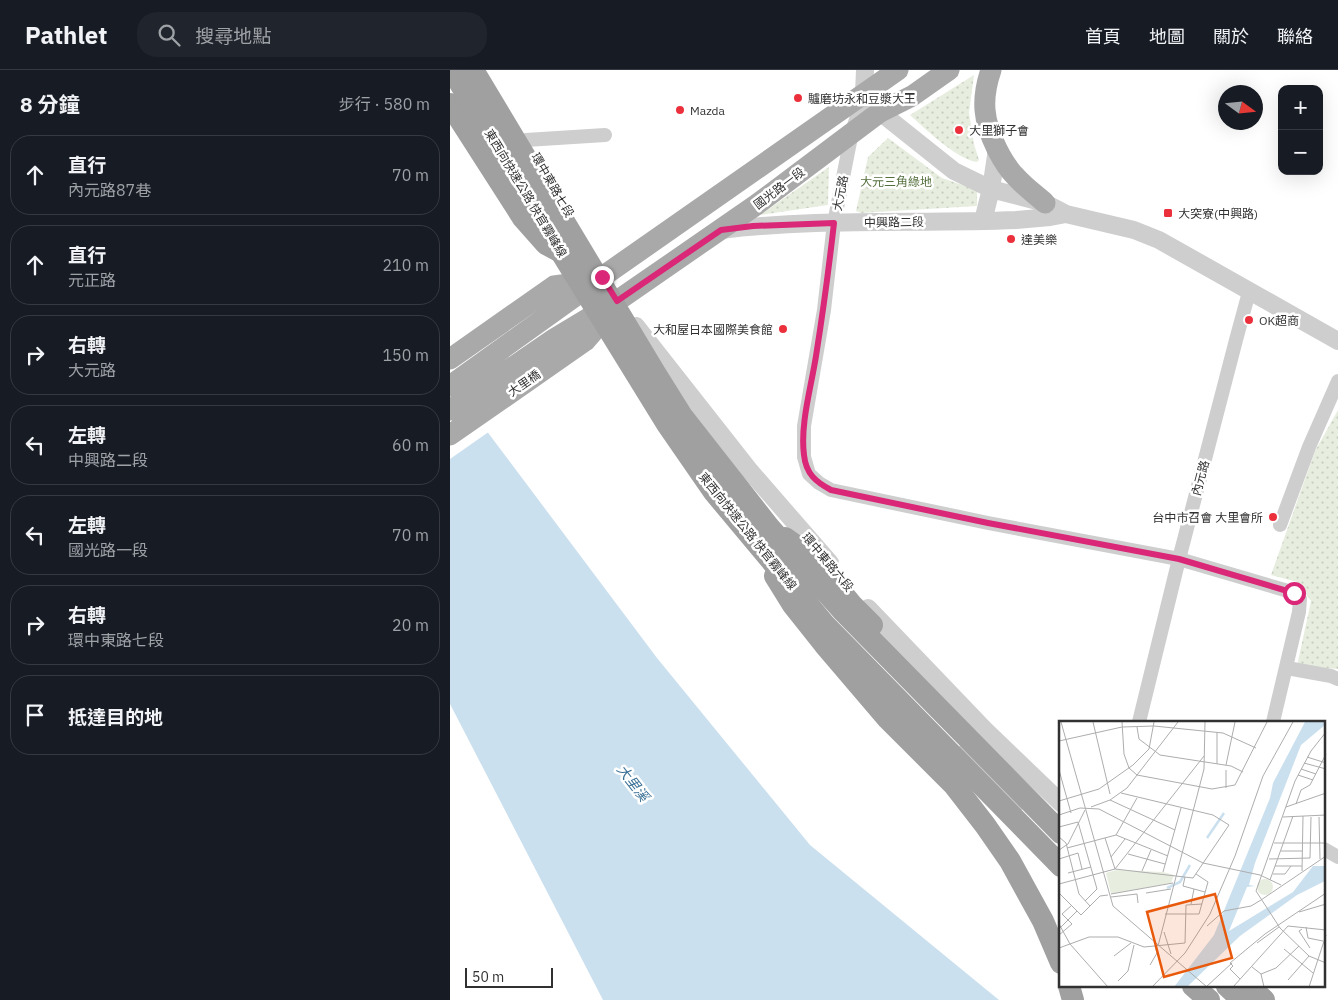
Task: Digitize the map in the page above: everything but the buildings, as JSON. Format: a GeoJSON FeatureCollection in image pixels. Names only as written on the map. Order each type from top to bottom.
{"type":"FeatureCollection","features":[{"type":"Feature","properties":{"kind":"highway","name":"東西向快速公路 快官霧峰線"},"geometry":{"type":"LineString","coordinates":[[452,70],[667,424],[714,492],[842,610],[1059,832]]}},
{"type":"Feature","properties":{"kind":"highway","name":"東西向快速公路 快官霧峰線"},"geometry":{"type":"LineString","coordinates":[[473,70],[682,416],[825,625],[1059,865]]}},
{"type":"Feature","properties":{"kind":"highway"},"geometry":{"type":"LineString","coordinates":[[450,104],[523,218],[546,244],[561,252]]}},
{"type":"Feature","properties":{"kind":"highway"},"geometry":{"type":"LineString","coordinates":[[762,535],[813,558],[852,605],[1059,819]]}},
{"type":"Feature","properties":{"kind":"highway"},"geometry":{"type":"LineString","coordinates":[[762,535],[793,605],[888,719],[954,785],[985,825],[1010,861],[1028,892],[1043,921],[1059,961]]}},
{"type":"Feature","properties":{"kind":"highway"},"geometry":{"type":"LineString","coordinates":[[1195,988],[1208,1000]]}},
{"type":"Feature","properties":{"kind":"highway"},"geometry":{"type":"LineString","coordinates":[[1229,988],[1242,1000]]}},
{"type":"Feature","properties":{"kind":"highway"},"geometry":{"type":"LineString","coordinates":[[1251,988],[1264,1000]]}},
{"type":"Feature","properties":{"kind":"main road"},"geometry":{"type":"LineString","coordinates":[[450,386],[584,286],[898,70]]}},
{"type":"Feature","properties":{"kind":"main road","name":"國光路一段"},"geometry":{"type":"LineString","coordinates":[[592,323],[613,304],[756,206],[880,112],[912,96],[949,70]]}},
{"type":"Feature","properties":{"kind":"main road"},"geometry":{"type":"LineString","coordinates":[[990,70],[984,98],[984,114],[990,134],[1000,156],[1015,176],[1045,203]]}},
{"type":"Feature","properties":{"kind":"main road"},"geometry":{"type":"LineString","coordinates":[[450,360],[554,286],[584,286]]}},
{"type":"Feature","properties":{"kind":"main road","name":"大里橋"},"geometry":{"type":"LineString","coordinates":[[450,410],[554,339],[592,323]]}},
{"type":"Feature","properties":{"kind":"main road","name":"大里橋"},"geometry":{"type":"LineString","coordinates":[[450,434],[585,341],[592,323]]}},
{"type":"Feature","properties":{"kind":"street","name":"環中東路七段"},"geometry":{"type":"LineString","coordinates":[[464,70],[529,180],[584,286],[613,304],[648,356],[676,422],[720,486],[835,620],[889,678],[1059,845]]}},
{"type":"Feature","properties":{"kind":"street","name":"環中東路七段"},"geometry":{"type":"LineString","coordinates":[[485,70],[559,192],[584,286]]}},
{"type":"Feature","properties":{"kind":"street"},"geometry":{"type":"LineString","coordinates":[[864,94],[865,70]]}},
{"type":"Feature","properties":{"kind":"street","name":"環中東路七段"},"geometry":{"type":"LineString","coordinates":[[450,84],[477,130],[493,151],[529,180]]}},
{"type":"Feature","properties":{"kind":"street","name":"中興路二段"},"geometry":{"type":"LineString","coordinates":[[864,94],[880,112],[954,171],[991,190],[1045,203],[1066,214],[1134,230],[1159,240],[1338,341]]}},
{"type":"Feature","properties":{"kind":"street","name":"大元路"},"geometry":{"type":"LineString","coordinates":[[864,94],[852,132],[834,223],[824,310],[804,426],[804,456],[809,474],[831,490],[988,523],[1179,559]]}},
{"type":"Feature","properties":{"kind":"street"},"geometry":{"type":"LineString","coordinates":[[526,140],[605,135]]}},
{"type":"Feature","properties":{"kind":"street"},"geometry":{"type":"LineString","coordinates":[[984,221],[997,149]]}},
{"type":"Feature","properties":{"kind":"street","name":"中興路二段"},"geometry":{"type":"LineString","coordinates":[[721,230],[753,226],[834,223],[984,221],[1042,218],[1066,214]]}},
{"type":"Feature","properties":{"kind":"street","name":"內元路"},"geometry":{"type":"LineString","coordinates":[[1139,721],[1179,559],[1249,292]]}},
{"type":"Feature","properties":{"kind":"street","name":"環中東路六段"},"geometry":{"type":"LineString","coordinates":[[613,304],[750,471],[866,607],[984,730],[1059,802]]}},
{"type":"Feature","properties":{"kind":"street"},"geometry":{"type":"LineString","coordinates":[[1280,525],[1309,447],[1338,382]]}},
{"type":"Feature","properties":{"kind":"street"},"geometry":{"type":"LineString","coordinates":[[1179,559],[1294,593],[1300,599],[1287,668],[1273,721]]}},
{"type":"Feature","properties":{"kind":"street"},"geometry":{"type":"LineString","coordinates":[[1287,668],[1338,679]]}},
{"type":"Feature","properties":{"kind":"street"},"geometry":{"type":"LineString","coordinates":[[1326,850],[1338,857]]}},
{"type":"Feature","properties":{"kind":"street"},"geometry":{"type":"LineString","coordinates":[[1219,988],[1233,1000]]}},
{"type":"Feature","properties":{"kind":"street"},"geometry":{"type":"LineString","coordinates":[[1264,988],[1278,1000]]}},
{"type":"Feature","properties":{"kind":"green space","name":"大元三角綠地"},"geometry":{"type":"Polygon","coordinates":[[[974,75],[969,113],[974,144],[979,160],[977,162],[960,156],[951,150],[910,115],[974,75]]]}},
{"type":"Feature","properties":{"kind":"green space","name":"大元三角綠地"},"geometry":{"type":"Polygon","coordinates":[[[888,138],[942,178],[977,190],[977,206],[861,213],[856,211],[868,157],[888,138]]]}},
{"type":"Feature","properties":{"kind":"green space","name":"大元三角綠地"},"geometry":{"type":"Polygon","coordinates":[[[829,167],[828,205],[760,215],[829,167]]]}},
{"type":"Feature","properties":{"kind":"green space"},"geometry":{"type":"Polygon","coordinates":[[[1338,410],[1338,669],[1297,666],[1311,601],[1297,582],[1271,575],[1315,451],[1338,410]]]}},
{"type":"Feature","properties":{"kind":"water","name":"大里溪"},"geometry":{"type":"Polygon","coordinates":[[[450,382],[657,658],[810,845],[999,1000],[603,1000],[450,704],[450,382]]]}},
{"type":"Feature","properties":{"kind":"pier"},"geometry":{"type":"Polygon","coordinates":[[[450,379],[490,431],[450,459],[450,379]]]}},
{"type":"Feature","properties":{"kind":"place","name":"驢磨坊永和豆漿大王"},"geometry":{"type":"Point","coordinates":[798,98]}},
{"type":"Feature","properties":{"kind":"place","name":"Mazda"},"geometry":{"type":"Point","coordinates":[680,110]}},
{"type":"Feature","properties":{"kind":"place","name":"大里獅子會"},"geometry":{"type":"Point","coordinates":[959,130]}},
{"type":"Feature","properties":{"kind":"place","name":"大突寮(中興路)"},"geometry":{"type":"Point","coordinates":[1168,213]}},
{"type":"Feature","properties":{"kind":"place","name":"達美樂"},"geometry":{"type":"Point","coordinates":[1011,239]}},
{"type":"Feature","properties":{"kind":"place","name":"OK超商"},"geometry":{"type":"Point","coordinates":[1249,320]}},
{"type":"Feature","properties":{"kind":"place","name":"大和屋日本國際美食館"},"geometry":{"type":"Point","coordinates":[783,329]}},
{"type":"Feature","properties":{"kind":"place","name":"台中市召會 大里會所"},"geometry":{"type":"Point","coordinates":[1273,517]}},
{"type":"Feature","properties":{"kind":"route"},"geometry":{"type":"LineString","coordinates":[[602,277],[617,301],[721,230],[753,226],[834,223],[824,310],[804,426],[804,456],[809,474],[819,483],[831,490],[979,521],[1179,559],[1294,593]]}}]}
